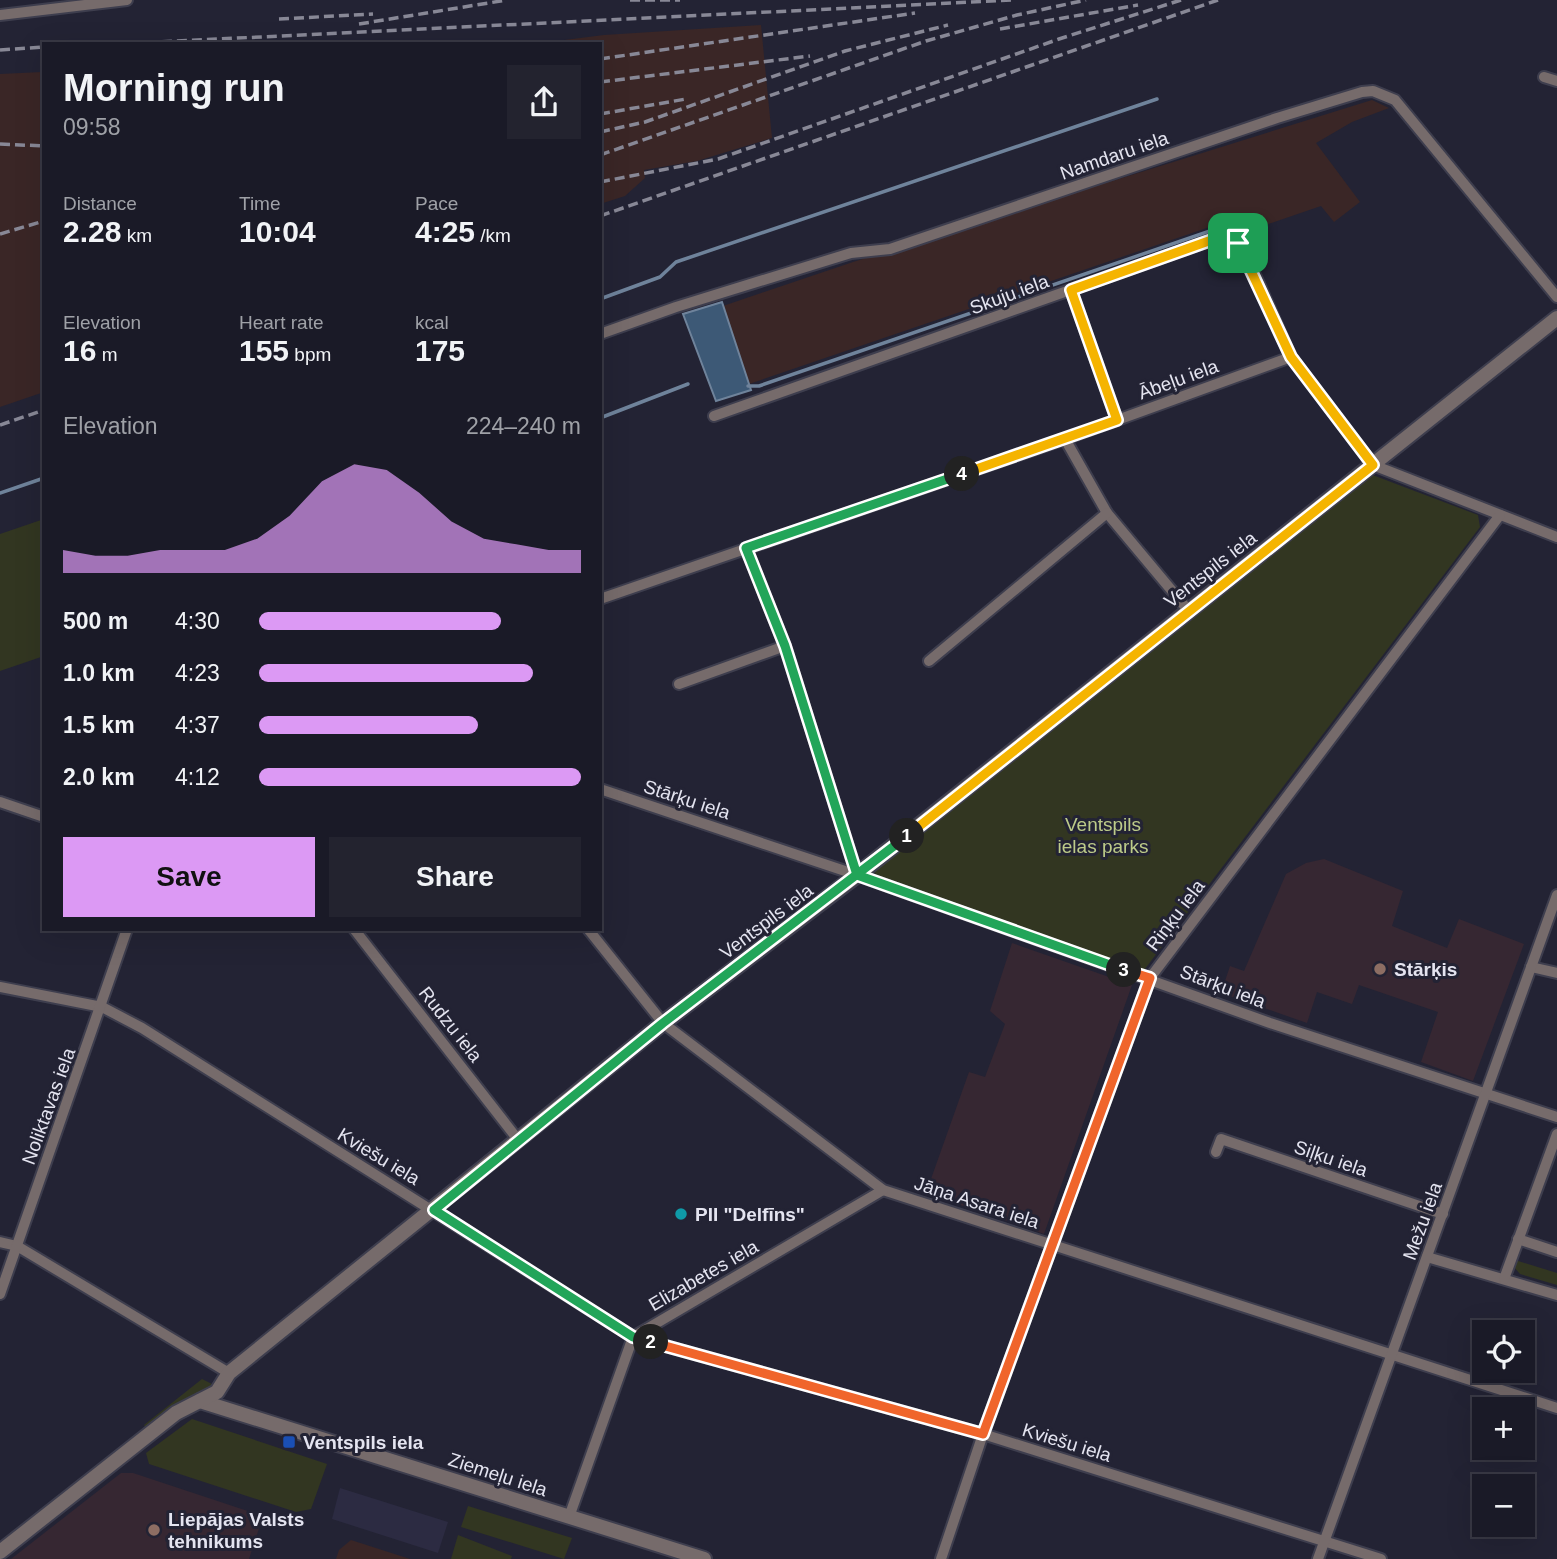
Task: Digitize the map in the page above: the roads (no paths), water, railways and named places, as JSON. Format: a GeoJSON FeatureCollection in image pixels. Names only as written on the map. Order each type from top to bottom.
{"type":"FeatureCollection","features":[{"type":"Feature","properties":{"kind":"street"},"geometry":{"type":"LineString","coordinates":[[0,15],[127,0]]}},
{"type":"Feature","properties":{"kind":"street"},"geometry":{"type":"LineString","coordinates":[[1544,77],[1557,81]]}},
{"type":"Feature","properties":{"kind":"street","name":"Namdaru iela"},"geometry":{"type":"LineString","coordinates":[[602,333],[676,307],[851,253],[890,249],[1277,118],[1373,91],[1395,100],[1557,297]]}},
{"type":"Feature","properties":{"kind":"street","name":"Skuju iela"},"geometry":{"type":"LineString","coordinates":[[714,416],[1185,247],[1220,237],[1230,239],[1244,250],[1291,357],[1373,465]]}},
{"type":"Feature","properties":{"kind":"street"},"geometry":{"type":"LineString","coordinates":[[1071,290],[1117,420]]}},
{"type":"Feature","properties":{"kind":"street","name":"Ventspils iela"},"geometry":{"type":"LineString","coordinates":[[0,1552],[176,1413],[217,1392],[229,1373],[663,1023],[857,875],[1557,318]]}},
{"type":"Feature","properties":{"kind":"street","name":"Ābeļu iela"},"geometry":{"type":"LineString","coordinates":[[602,598],[1065,439],[1291,357]]}},
{"type":"Feature","properties":{"kind":"street"},"geometry":{"type":"LineString","coordinates":[[1065,439],[1107,513],[1188,610]]}},
{"type":"Feature","properties":{"kind":"street"},"geometry":{"type":"LineString","coordinates":[[1373,465],[1557,537]]}},
{"type":"Feature","properties":{"kind":"street"},"geometry":{"type":"LineString","coordinates":[[929,661],[1107,513]]}},
{"type":"Feature","properties":{"kind":"street","name":"Riņķu iela"},"geometry":{"type":"LineString","coordinates":[[941,1559],[983,1434],[1150,978],[1500,515]]}},
{"type":"Feature","properties":{"kind":"street"},"geometry":{"type":"LineString","coordinates":[[746,548],[785,646],[857,875]]}},
{"type":"Feature","properties":{"kind":"street"},"geometry":{"type":"LineString","coordinates":[[679,684],[785,646]]}},
{"type":"Feature","properties":{"kind":"street","name":"Stārķu iela"},"geometry":{"type":"LineString","coordinates":[[602,790],[857,875],[1270,1023],[1557,1117]]}},
{"type":"Feature","properties":{"kind":"street"},"geometry":{"type":"LineString","coordinates":[[0,802],[42,816]]}},
{"type":"Feature","properties":{"kind":"street","name":"Mežu iela"},"geometry":{"type":"LineString","coordinates":[[1318,1559],[1487,1096],[1557,895]]}},
{"type":"Feature","properties":{"kind":"street","name":"Noliktavas iela"},"geometry":{"type":"LineString","coordinates":[[0,1294],[126,931]]}},
{"type":"Feature","properties":{"kind":"street","name":"Rudzu iela"},"geometry":{"type":"LineString","coordinates":[[357,931],[519,1141]]}},
{"type":"Feature","properties":{"kind":"street","name":"Jāņa Asara iela"},"geometry":{"type":"LineString","coordinates":[[590,931],[663,1023],[883,1190],[1557,1408]]}},
{"type":"Feature","properties":{"kind":"street"},"geometry":{"type":"LineString","coordinates":[[1531,968],[1557,973]]}},
{"type":"Feature","properties":{"kind":"street","name":"Kviešu iela"},"geometry":{"type":"LineString","coordinates":[[0,987],[102,1007],[142,1028],[633,1337],[983,1434],[1381,1559]]}},
{"type":"Feature","properties":{"kind":"street"},"geometry":{"type":"LineString","coordinates":[[1504,1279],[1557,1134]]}},
{"type":"Feature","properties":{"kind":"street","name":"Siļķu iela"},"geometry":{"type":"LineString","coordinates":[[1216,1152],[1220,1139],[1443,1214]]}},
{"type":"Feature","properties":{"kind":"street","name":"Elizabetes iela"},"geometry":{"type":"LineString","coordinates":[[633,1337],[883,1190]]}},
{"type":"Feature","properties":{"kind":"street"},"geometry":{"type":"LineString","coordinates":[[1518,1239],[1557,1252]]}},
{"type":"Feature","properties":{"kind":"street"},"geometry":{"type":"LineString","coordinates":[[0,1242],[17,1246],[229,1373]]}},
{"type":"Feature","properties":{"kind":"street"},"geometry":{"type":"LineString","coordinates":[[1427,1256],[1557,1295]]}},
{"type":"Feature","properties":{"kind":"street"},"geometry":{"type":"LineString","coordinates":[[569,1517],[633,1337]]}},
{"type":"Feature","properties":{"kind":"street","name":"Ziemeļu iela"},"geometry":{"type":"LineString","coordinates":[[200,1401],[704,1559]]}},
{"type":"Feature","properties":{"kind":"water"},"geometry":{"type":"Polygon","coordinates":[[[722,302],[751,390],[716,401],[683,314],[722,302]]]}},
{"type":"Feature","properties":{"kind":"waterway"},"geometry":{"type":"LineString","coordinates":[[602,298],[660,277],[676,262],[1157,99]]}},
{"type":"Feature","properties":{"kind":"waterway"},"geometry":{"type":"LineString","coordinates":[[748,386],[759,386],[1239,221]]}},
{"type":"Feature","properties":{"kind":"waterway"},"geometry":{"type":"LineString","coordinates":[[602,417],[688,384]]}},
{"type":"Feature","properties":{"kind":"waterway"},"geometry":{"type":"LineString","coordinates":[[0,493],[42,479]]}},
{"type":"Feature","properties":{"kind":"railway"},"geometry":{"type":"LineString","coordinates":[[359,24],[507,0]]}},
{"type":"Feature","properties":{"kind":"railway"},"geometry":{"type":"LineString","coordinates":[[630,0],[680,0]]}},
{"type":"Feature","properties":{"kind":"railway"},"geometry":{"type":"LineString","coordinates":[[158,42],[1013,0]]}},
{"type":"Feature","properties":{"kind":"railway"},"geometry":{"type":"LineString","coordinates":[[602,154],[926,41],[1017,15],[1086,0]]}},
{"type":"Feature","properties":{"kind":"railway"},"geometry":{"type":"LineString","coordinates":[[602,182],[718,159],[1059,39],[1181,0]]}},
{"type":"Feature","properties":{"kind":"railway"},"geometry":{"type":"LineString","coordinates":[[602,215],[1218,0]]}},
{"type":"Feature","properties":{"kind":"railway"},"geometry":{"type":"LineString","coordinates":[[1000,29],[1138,5]]}},
{"type":"Feature","properties":{"kind":"railway"},"geometry":{"type":"LineString","coordinates":[[602,59],[915,13]]}},
{"type":"Feature","properties":{"kind":"railway"},"geometry":{"type":"LineString","coordinates":[[279,19],[373,14]]}},
{"type":"Feature","properties":{"kind":"railway"},"geometry":{"type":"LineString","coordinates":[[602,132],[645,122],[845,51],[948,25]]}},
{"type":"Feature","properties":{"kind":"railway"},"geometry":{"type":"LineString","coordinates":[[0,50],[42,47]]}},
{"type":"Feature","properties":{"kind":"railway"},"geometry":{"type":"LineString","coordinates":[[602,82],[810,56]]}},
{"type":"Feature","properties":{"kind":"railway"},"geometry":{"type":"LineString","coordinates":[[602,114],[686,99]]}},
{"type":"Feature","properties":{"kind":"railway"},"geometry":{"type":"LineString","coordinates":[[0,144],[42,146]]}},
{"type":"Feature","properties":{"kind":"railway"},"geometry":{"type":"LineString","coordinates":[[0,234],[42,222]]}},
{"type":"Feature","properties":{"kind":"railway"},"geometry":{"type":"LineString","coordinates":[[0,425],[42,411]]}},
{"type":"Feature","properties":{"kind":"place","name":"Stārķis"},"geometry":{"type":"Point","coordinates":[1380,969]}},
{"type":"Feature","properties":{"kind":"place","name":"PII \"Delfīns\""},"geometry":{"type":"Point","coordinates":[681,1214]}},
{"type":"Feature","properties":{"kind":"place","name":"Ventspils iela"},"geometry":{"type":"Point","coordinates":[289,1442]}},
{"type":"Feature","properties":{"kind":"place","name":"Liepājas Valsts tehnikums"},"geometry":{"type":"Point","coordinates":[154,1530]}},
{"type":"Feature","properties":{"kind":"park label","name":"Ventspils ielas parks"},"geometry":{"type":"Point","coordinates":[1103,835]}}]}
